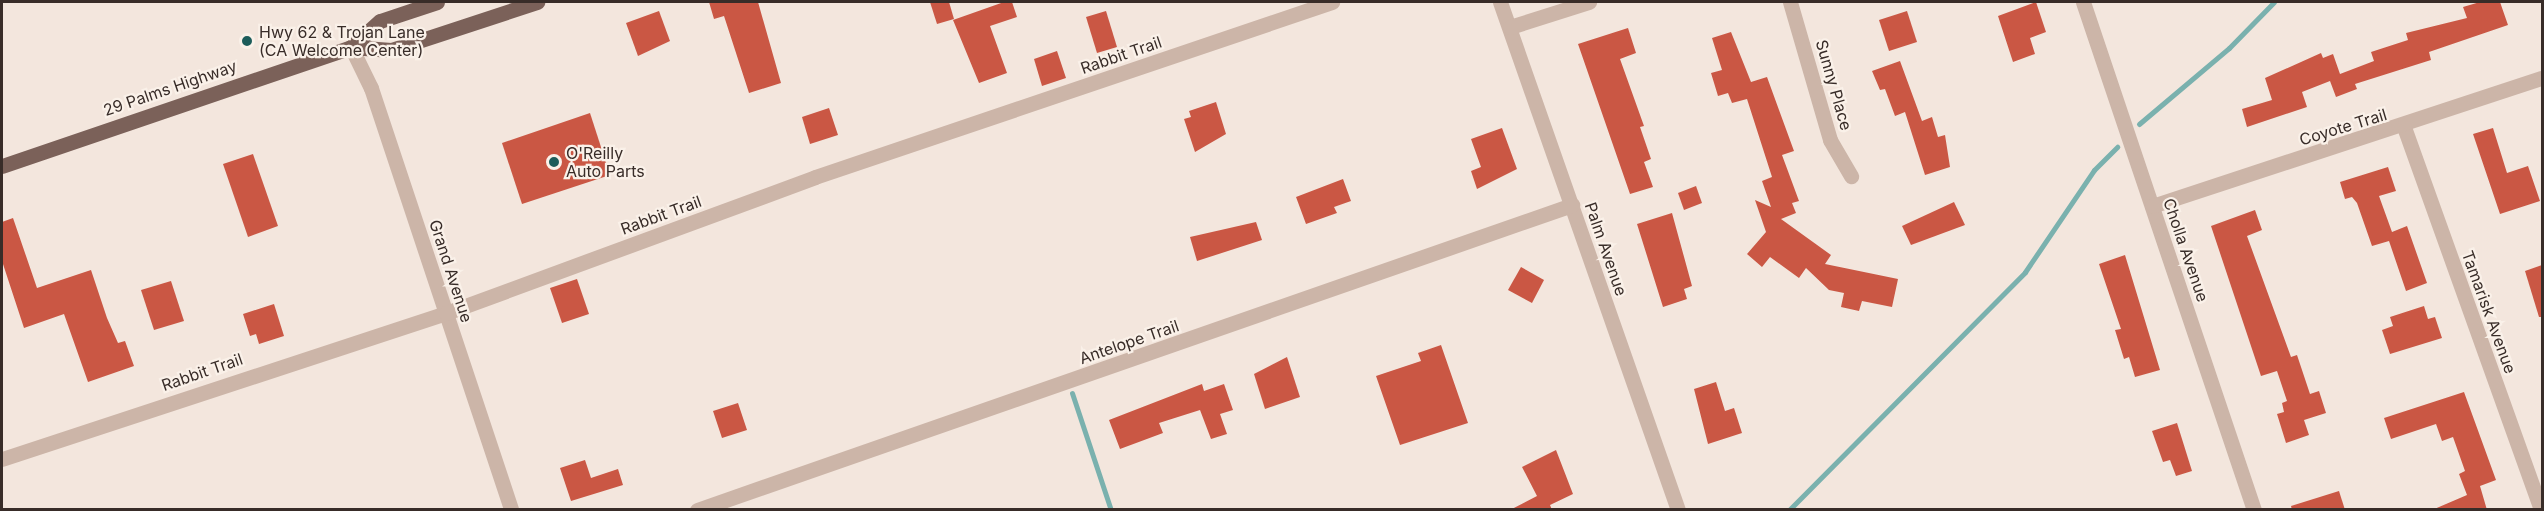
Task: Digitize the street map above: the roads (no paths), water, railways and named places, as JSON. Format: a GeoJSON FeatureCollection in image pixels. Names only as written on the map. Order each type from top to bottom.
{"type":"FeatureCollection","features":[{"type":"Feature","properties":{"kind":"main road","name":"29 Palms Highway"},"geometry":{"type":"LineString","coordinates":[[2,166],[351,47],[380,21],[437,2]]}},
{"type":"Feature","properties":{"kind":"main road","name":"29 Palms Highway"},"geometry":{"type":"LineString","coordinates":[[351,47],[391,50],[537,2]]}},
{"type":"Feature","properties":{"kind":"street","name":"Rabbit Trail"},"geometry":{"type":"LineString","coordinates":[[2,459],[446,313],[815,177],[1332,2]]}},
{"type":"Feature","properties":{"kind":"street","name":"Palm Avenue"},"geometry":{"type":"LineString","coordinates":[[1500,2],[1678,510]]}},
{"type":"Feature","properties":{"kind":"street"},"geometry":{"type":"LineString","coordinates":[[1510,27],[1589,2]]}},
{"type":"Feature","properties":{"kind":"street","name":"Sunny Place"},"geometry":{"type":"LineString","coordinates":[[1790,2],[1830,140],[1851,176]]}},
{"type":"Feature","properties":{"kind":"street","name":"Cholla Avenue"},"geometry":{"type":"LineString","coordinates":[[2083,2],[2254,510]]}},
{"type":"Feature","properties":{"kind":"street","name":"Grand Avenue"},"geometry":{"type":"LineString","coordinates":[[351,47],[371,88],[511,510]]}},
{"type":"Feature","properties":{"kind":"street","name":"Coyote Trail"},"geometry":{"type":"LineString","coordinates":[[2152,206],[2404,127],[2542,78]]}},
{"type":"Feature","properties":{"kind":"street","name":"Tamarisk Avenue"},"geometry":{"type":"LineString","coordinates":[[2404,127],[2541,510]]}},
{"type":"Feature","properties":{"kind":"street","name":"Antelope Trail"},"geometry":{"type":"LineString","coordinates":[[697,510],[1572,205]]}},
{"type":"Feature","properties":{"kind":"waterway"},"geometry":{"type":"LineString","coordinates":[[2139,124],[2229,48],[2274,2]]}},
{"type":"Feature","properties":{"kind":"waterway"},"geometry":{"type":"LineString","coordinates":[[1789,510],[2025,272],[2094,170],[2117,147]]}},
{"type":"Feature","properties":{"kind":"waterway"},"geometry":{"type":"LineString","coordinates":[[1072,393],[1111,510]]}},
{"type":"Feature","properties":{"kind":"place","name":"Hwy 62 & Trojan Lane (CA Welcome Center)"},"geometry":{"type":"Point","coordinates":[247,41]}},
{"type":"Feature","properties":{"kind":"place","name":"O'Reilly Auto Parts"},"geometry":{"type":"Point","coordinates":[554,162]}}]}
